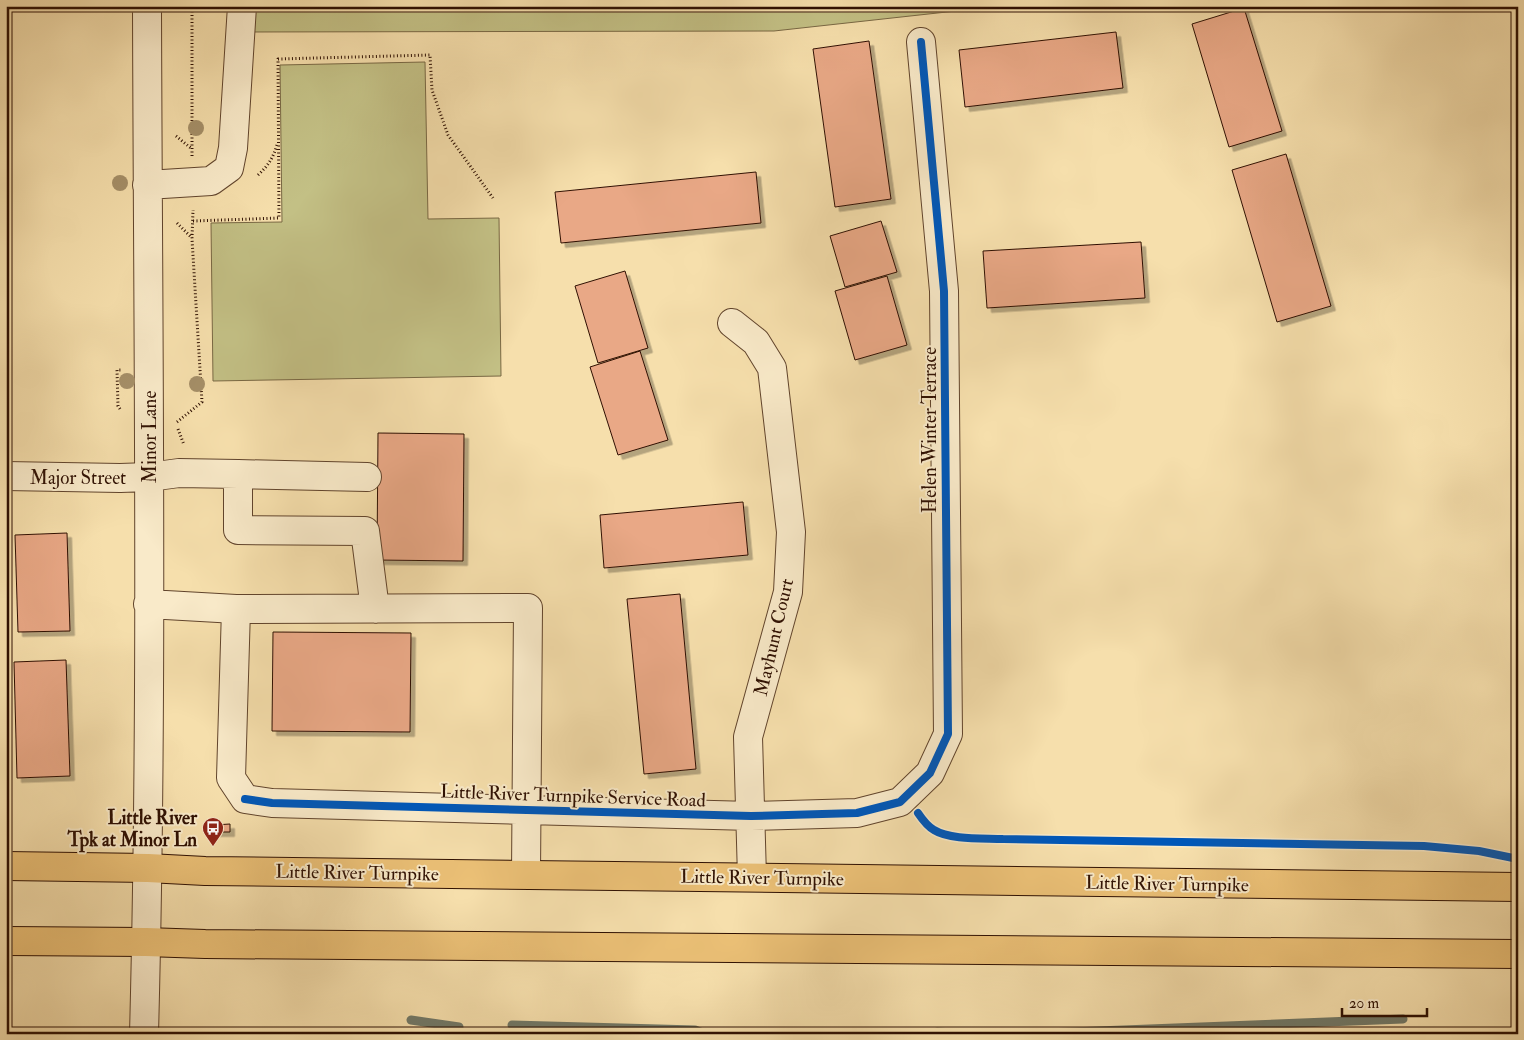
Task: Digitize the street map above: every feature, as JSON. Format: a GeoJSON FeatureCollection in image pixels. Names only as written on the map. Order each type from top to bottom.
{"type":"FeatureCollection","features":[{"type":"Feature","properties":{"kind":"main road","name":"Little River Turnpike"},"geometry":{"type":"LineString","coordinates":[[6,866],[148,868],[205,871],[1518,887]]}},
{"type":"Feature","properties":{"kind":"main road"},"geometry":{"type":"LineString","coordinates":[[6,941],[1518,954]]}},
{"type":"Feature","properties":{"kind":"street","name":"Minor Lane"},"geometry":{"type":"LineString","coordinates":[[144,1034],[148,868],[147,6]]}},
{"type":"Feature","properties":{"kind":"street"},"geometry":{"type":"LineString","coordinates":[[148,186],[211,181],[229,168],[233,148],[242,6]]}},
{"type":"Feature","properties":{"kind":"street","name":"Helen Winter Terrace"},"geometry":{"type":"LineString","coordinates":[[900,802],[930,773],[948,734],[944,291],[921,42]]}},
{"type":"Feature","properties":{"kind":"street","name":"Mayhunt Court"},"geometry":{"type":"LineString","coordinates":[[732,323],[756,342],[772,368],[791,532],[788,592],[748,737],[752,877]]}},
{"type":"Feature","properties":{"kind":"street","name":"Major Street"},"geometry":{"type":"LineString","coordinates":[[6,476],[120,478],[178,473],[367,477]]}},
{"type":"Feature","properties":{"kind":"street"},"geometry":{"type":"LineString","coordinates":[[238,474],[238,530],[365,531],[375,608]]}},
{"type":"Feature","properties":{"kind":"street"},"geometry":{"type":"LineString","coordinates":[[148,604],[236,609],[528,608],[528,810],[526,874]]}},
{"type":"Feature","properties":{"kind":"street","name":"Little River Turnpike Service Road"},"geometry":{"type":"LineString","coordinates":[[236,609],[231,778],[245,799],[272,803],[751,816],[858,813],[900,802]]}},
{"type":"Feature","properties":{"kind":"path"},"geometry":{"type":"LineString","coordinates":[[192,6],[192,164]]}},
{"type":"Feature","properties":{"kind":"path"},"geometry":{"type":"LineString","coordinates":[[193,221],[279,218],[278,59],[430,55],[432,90],[448,135],[493,198]]}},
{"type":"Feature","properties":{"kind":"path"},"geometry":{"type":"LineString","coordinates":[[184,445],[176,423],[202,402],[192,203]]}},
{"type":"Feature","properties":{"kind":"shaded area"},"geometry":{"type":"Polygon","coordinates":[[[255,6],[1001,6],[774,31],[252,32],[255,6]]]}},
{"type":"Feature","properties":{"kind":"shaded area"},"geometry":{"type":"Polygon","coordinates":[[[425,62],[428,219],[499,218],[501,376],[213,381],[211,223],[282,222],[280,65],[425,62]]]}},
{"type":"Feature","properties":{"kind":"building"},"geometry":{"type":"Polygon","coordinates":[[[1244,8],[1282,131],[1229,147],[1192,24],[1244,8]]]}},
{"type":"Feature","properties":{"kind":"building"},"geometry":{"type":"Polygon","coordinates":[[[1116,32],[1123,88],[965,107],[959,50],[1116,32]]]}},
{"type":"Feature","properties":{"kind":"building"},"geometry":{"type":"Polygon","coordinates":[[[869,41],[891,199],[835,207],[813,49],[869,41]]]}},
{"type":"Feature","properties":{"kind":"building"},"geometry":{"type":"Polygon","coordinates":[[[1514,123],[1518,123],[1518,167],[1516,167],[1514,123]]]}},
{"type":"Feature","properties":{"kind":"building"},"geometry":{"type":"Polygon","coordinates":[[[1286,154],[1331,306],[1277,322],[1232,170],[1286,154]]]}},
{"type":"Feature","properties":{"kind":"building"},"geometry":{"type":"Polygon","coordinates":[[[756,172],[761,223],[561,243],[555,192],[756,172]]]}},
{"type":"Feature","properties":{"kind":"building"},"geometry":{"type":"Polygon","coordinates":[[[881,221],[897,272],[845,287],[830,236],[881,221]]]}},
{"type":"Feature","properties":{"kind":"building"},"geometry":{"type":"Polygon","coordinates":[[[1141,242],[1145,298],[987,308],[983,251],[1141,242]]]}},
{"type":"Feature","properties":{"kind":"building"},"geometry":{"type":"Polygon","coordinates":[[[625,271],[648,348],[598,363],[575,286],[625,271]]]}},
{"type":"Feature","properties":{"kind":"building"},"geometry":{"type":"Polygon","coordinates":[[[887,276],[907,345],[855,360],[835,291],[887,276]]]}},
{"type":"Feature","properties":{"kind":"building"},"geometry":{"type":"Polygon","coordinates":[[[640,351],[668,440],[618,455],[590,367],[640,351]]]}},
{"type":"Feature","properties":{"kind":"building"},"geometry":{"type":"Polygon","coordinates":[[[378,433],[464,434],[463,561],[377,560],[378,433]]]}},
{"type":"Feature","properties":{"kind":"building"},"geometry":{"type":"Polygon","coordinates":[[[743,502],[748,555],[604,568],[600,515],[743,502]]]}},
{"type":"Feature","properties":{"kind":"building"},"geometry":{"type":"Polygon","coordinates":[[[67,533],[70,631],[18,632],[15,535],[67,533]]]}},
{"type":"Feature","properties":{"kind":"building"},"geometry":{"type":"Polygon","coordinates":[[[680,594],[696,769],[644,774],[627,599],[680,594]]]}},
{"type":"Feature","properties":{"kind":"building"},"geometry":{"type":"Polygon","coordinates":[[[273,632],[411,633],[410,732],[272,731],[273,632]]]}},
{"type":"Feature","properties":{"kind":"building"},"geometry":{"type":"Polygon","coordinates":[[[66,660],[70,776],[17,778],[14,662],[66,660]]]}},
{"type":"Feature","properties":{"kind":"building"},"geometry":{"type":"Polygon","coordinates":[[[230,824],[230,832],[214,832],[214,825],[230,824]]]}},
{"type":"Feature","properties":{"kind":"waterway"},"geometry":{"type":"LineString","coordinates":[[1020,1034],[1403,1019]]}},
{"type":"Feature","properties":{"kind":"waterway"},"geometry":{"type":"LineString","coordinates":[[411,1020],[459,1027]]}},
{"type":"Feature","properties":{"kind":"waterway"},"geometry":{"type":"LineString","coordinates":[[512,1025],[695,1030],[705,1034]]}},
{"type":"Feature","properties":{"kind":"waterway"},"geometry":{"type":"LineString","coordinates":[[933,1034],[937,1032],[968,1034]]}},
{"type":"Feature","properties":{"kind":"cycle path"},"geometry":{"type":"LineString","coordinates":[[245,799],[272,803],[751,816],[857,813],[900,802],[930,773],[948,734],[944,291],[921,42]]}},
{"type":"Feature","properties":{"kind":"cycle path"},"geometry":{"type":"LineString","coordinates":[[918,813],[934,830],[967,838],[1424,846],[1479,851],[1518,859]]}},
{"type":"Feature","properties":{"kind":"place","name":"Little River Tpk at Minor Ln"},"geometry":{"type":"Point","coordinates":[213,847]}}]}
